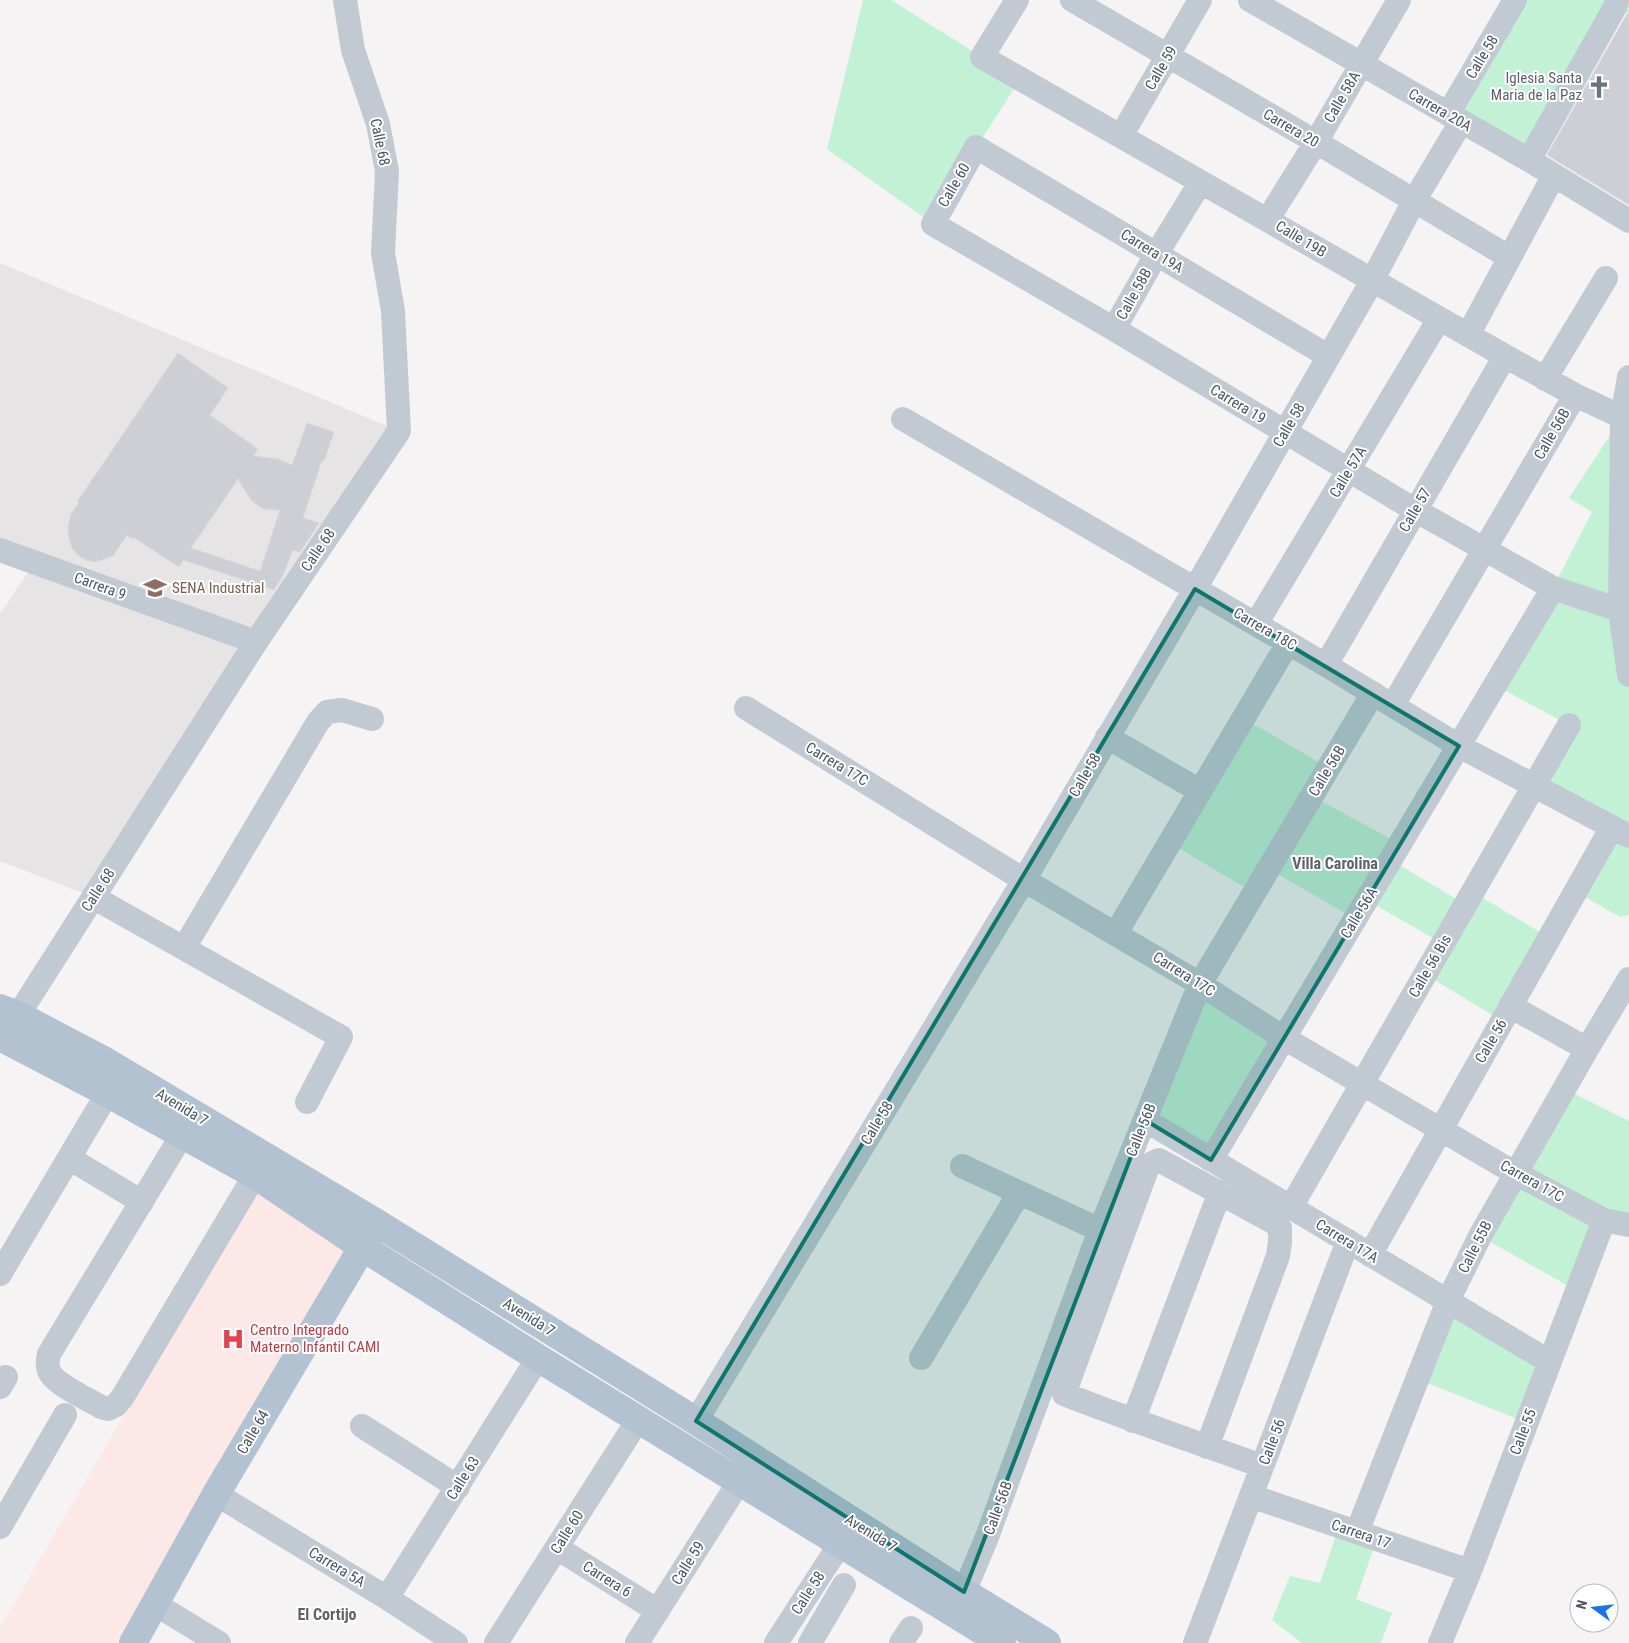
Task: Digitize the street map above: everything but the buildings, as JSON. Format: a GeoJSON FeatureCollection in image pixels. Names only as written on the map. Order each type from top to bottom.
{"type":"FeatureCollection","features":[{"type":"Feature","properties":{"kind":"main road","name":"Avenida 7"},"geometry":{"type":"LineString","coordinates":[[9,1012],[107,1062],[384,1228],[696,1421],[1047,1643]]}},
{"type":"Feature","properties":{"kind":"main road","name":"Avenida 7"},"geometry":{"type":"LineString","coordinates":[[2,1038],[254,1175],[538,1358],[1002,1643]]}},
{"type":"Feature","properties":{"kind":"main road","name":"Calle 64"},"geometry":{"type":"LineString","coordinates":[[133,1643],[162,1608],[384,1228]]}},
{"type":"Feature","properties":{"kind":"main road","name":"Calle 64"},"geometry":{"type":"LineString","coordinates":[[153,1643],[162,1608]]}},
{"type":"Feature","properties":{"kind":"street","name":"Calle 68"},"geometry":{"type":"LineString","coordinates":[[2,1038],[9,1012],[93,897],[256,642],[399,431],[393,311],[383,253],[387,171],[378,124],[353,50],[345,0]]}},
{"type":"Feature","properties":{"kind":"street","name":"Calle 19B"},"geometry":{"type":"LineString","coordinates":[[1017,0],[982,57],[1545,379],[1574,395],[1622,417]]}},
{"type":"Feature","properties":{"kind":"street","name":"Carrera 20"},"geometry":{"type":"LineString","coordinates":[[1072,0],[1316,142],[1509,258]]}},
{"type":"Feature","properties":{"kind":"street","name":"Calle 59"},"geometry":{"type":"LineString","coordinates":[[1121,136],[1200,0]]}},
{"type":"Feature","properties":{"kind":"street","name":"Carrera 20A"},"geometry":{"type":"LineString","coordinates":[[1250,0],[1529,160],[1629,221]]}},
{"type":"Feature","properties":{"kind":"street","name":"Calle 58A"},"geometry":{"type":"LineString","coordinates":[[1268,219],[1316,142],[1399,0]]}},
{"type":"Feature","properties":{"kind":"street","name":"Calle 58"},"geometry":{"type":"LineString","coordinates":[[696,1421],[1024,880],[1195,589],[1372,281],[1515,0]]}},
{"type":"Feature","properties":{"kind":"street"},"geometry":{"type":"LineString","coordinates":[[1529,160],[1616,6]]}},
{"type":"Feature","properties":{"kind":"street","name":"Calle 60"},"geometry":{"type":"LineString","coordinates":[[933,224],[976,147]]}},
{"type":"Feature","properties":{"kind":"street","name":"Carrera 19A"},"geometry":{"type":"LineString","coordinates":[[976,147],[1328,356]]}},
{"type":"Feature","properties":{"kind":"street"},"geometry":{"type":"LineString","coordinates":[[1468,335],[1554,175]]}},
{"type":"Feature","properties":{"kind":"street","name":"Calle 58B"},"geometry":{"type":"LineString","coordinates":[[1114,329],[1157,253],[1200,183]]}},
{"type":"Feature","properties":{"kind":"street","name":"Carrera 19"},"geometry":{"type":"LineString","coordinates":[[933,224],[1114,329],[1415,510],[1553,588],[1624,610]]}},
{"type":"Feature","properties":{"kind":"street"},"geometry":{"type":"LineString","coordinates":[[1545,379],[1606,278]]}},
{"type":"Feature","properties":{"kind":"street","name":"Calle 57A"},"geometry":{"type":"LineString","coordinates":[[1256,624],[1439,319]]}},
{"type":"Feature","properties":{"kind":"street","name":"Calle 57"},"geometry":{"type":"LineString","coordinates":[[1326,665],[1505,356]]}},
{"type":"Feature","properties":{"kind":"street"},"geometry":{"type":"LineString","coordinates":[[1629,378],[1622,417],[1625,466],[1624,610],[1629,675]]}},
{"type":"Feature","properties":{"kind":"street","name":"Calle 56B"},"geometry":{"type":"LineString","coordinates":[[964,1592],[987,1537],[1100,1230],[1200,984],[1383,699],[1485,549],[1574,395]]}},
{"type":"Feature","properties":{"kind":"street","name":"Carrera 18C"},"geometry":{"type":"LineString","coordinates":[[903,419],[1326,665],[1459,746],[1621,831]]}},
{"type":"Feature","properties":{"kind":"street","name":"Carrera 9"},"geometry":{"type":"LineString","coordinates":[[0,550],[256,642]]}},
{"type":"Feature","properties":{"kind":"street","name":"Calle 56A"},"geometry":{"type":"LineString","coordinates":[[1211,1160],[1553,588]]}},
{"type":"Feature","properties":{"kind":"street"},"geometry":{"type":"LineString","coordinates":[[1116,933],[1288,643]]}},
{"type":"Feature","properties":{"kind":"street","name":"Carrera 17C"},"geometry":{"type":"LineString","coordinates":[[746,708],[1024,880],[1116,933],[1284,1038],[1362,1084],[1516,1173],[1604,1220],[1629,1225]]}},
{"type":"Feature","properties":{"kind":"street"},"geometry":{"type":"LineString","coordinates":[[184,948],[318,722],[327,712],[342,710],[372,719]]}},
{"type":"Feature","properties":{"kind":"street","name":"Calle 56 Bis"},"geometry":{"type":"LineString","coordinates":[[1291,1207],[1569,725]]}},
{"type":"Feature","properties":{"kind":"street"},"geometry":{"type":"LineString","coordinates":[[1107,737],[1200,791]]}},
{"type":"Feature","properties":{"kind":"street","name":"Calle 56"},"geometry":{"type":"LineString","coordinates":[[1370,1255],[1510,1006],[1621,831]]}},
{"type":"Feature","properties":{"kind":"street"},"geometry":{"type":"LineString","coordinates":[[93,897],[341,1037],[307,1102]]}},
{"type":"Feature","properties":{"kind":"street","name":"Calle 55B"},"geometry":{"type":"LineString","coordinates":[[1358,1532],[1448,1301],[1480,1236],[1629,979]]}},
{"type":"Feature","properties":{"kind":"street"},"geometry":{"type":"LineString","coordinates":[[1510,1006],[1587,1049]]}},
{"type":"Feature","properties":{"kind":"street"},"geometry":{"type":"LineString","coordinates":[[0,1274],[107,1094]]}},
{"type":"Feature","properties":{"kind":"street","name":"Carrera 17A"},"geometry":{"type":"LineString","coordinates":[[1145,1120],[1550,1362]]}},
{"type":"Feature","properties":{"kind":"street"},"geometry":{"type":"LineString","coordinates":[[182,1135],[50,1354],[47,1363],[50,1373],[57,1381],[101,1407],[108,1409],[116,1405],[122,1398],[254,1175]]}},
{"type":"Feature","properties":{"kind":"street"},"geometry":{"type":"LineString","coordinates":[[69,1158],[142,1202]]}},
{"type":"Feature","properties":{"kind":"street"},"geometry":{"type":"LineString","coordinates":[[1207,1447],[1278,1256],[1280,1228],[1274,1222],[1159,1160],[1152,1163],[1147,1169],[1064,1394],[1133,1421],[1207,1447],[1262,1466]]}},
{"type":"Feature","properties":{"kind":"street"},"geometry":{"type":"LineString","coordinates":[[962,1166],[1100,1230]]}},
{"type":"Feature","properties":{"kind":"street"},"geometry":{"type":"LineString","coordinates":[[1133,1421],[1220,1192]]}},
{"type":"Feature","properties":{"kind":"street"},"geometry":{"type":"LineString","coordinates":[[921,1358],[1019,1193]]}},
{"type":"Feature","properties":{"kind":"street","name":"Calle 55"},"geometry":{"type":"LineString","coordinates":[[1440,1643],[1470,1571],[1604,1220]]}},
{"type":"Feature","properties":{"kind":"street","name":"Calle 56"},"geometry":{"type":"LineString","coordinates":[[1195,1643],[1348,1242]]}},
{"type":"Feature","properties":{"kind":"street","name":"Calle 63"},"geometry":{"type":"LineString","coordinates":[[387,1598],[538,1358]]}},
{"type":"Feature","properties":{"kind":"street"},"geometry":{"type":"LineString","coordinates":[[1,1524],[65,1415]]}},
{"type":"Feature","properties":{"kind":"street","name":"Calle 60"},"geometry":{"type":"LineString","coordinates":[[496,1643],[638,1420]]}},
{"type":"Feature","properties":{"kind":"street"},"geometry":{"type":"LineString","coordinates":[[362,1426],[458,1487]]}},
{"type":"Feature","properties":{"kind":"street","name":"Calle 59"},"geometry":{"type":"LineString","coordinates":[[637,1643],[739,1482]]}},
{"type":"Feature","properties":{"kind":"street","name":"Carrera 17"},"geometry":{"type":"LineString","coordinates":[[1251,1496],[1470,1571]]}},
{"type":"Feature","properties":{"kind":"street","name":"Carrera 5A"},"geometry":{"type":"LineString","coordinates":[[224,1499],[387,1598],[456,1643]]}},
{"type":"Feature","properties":{"kind":"street","name":"Calle 58"},"geometry":{"type":"LineString","coordinates":[[776,1643],[840,1544]]}},
{"type":"Feature","properties":{"kind":"street","name":"Carrera 6"},"geometry":{"type":"LineString","coordinates":[[557,1548],[658,1611]]}},
{"type":"Feature","properties":{"kind":"street"},"geometry":{"type":"LineString","coordinates":[[810,1643],[844,1585]]}},
{"type":"Feature","properties":{"kind":"street"},"geometry":{"type":"LineString","coordinates":[[162,1608],[219,1643]]}},
{"type":"Feature","properties":{"kind":"highlighted area"},"geometry":{"type":"Polygon","coordinates":[[[1195,589],[1459,746],[1211,1160],[1145,1120],[964,1592],[696,1421],[1195,589]]]}},
{"type":"Feature","properties":{"kind":"shaded area","name":"SENA Industrial"},"geometry":{"type":"Polygon","coordinates":[[[0,263],[399,431],[93,897],[0,861],[0,614],[34,563],[0,550],[0,263]]]}},
{"type":"Feature","properties":{"kind":"shaded area","name":"Centro Integrado Materno Infantil CAMI"},"geometry":{"type":"Polygon","coordinates":[[[254,1192],[346,1249],[129,1643],[0,1643],[0,1628],[254,1192]]]}},
{"type":"Feature","properties":{"kind":"green space"},"geometry":{"type":"Polygon","coordinates":[[[863,0],[891,0],[982,57],[1021,78],[970,157],[933,224],[827,149],[863,0]]]}},
{"type":"Feature","properties":{"kind":"green space"},"geometry":{"type":"Polygon","coordinates":[[[1515,0],[1629,0],[1629,15],[1615,7],[1529,160],[1448,114],[1515,0]]]}},
{"type":"Feature","properties":{"kind":"green space"},"geometry":{"type":"Polygon","coordinates":[[[1622,417],[1629,675],[1629,915],[1620,917],[1576,892],[1612,827],[1534,786],[1569,725],[1495,685],[1553,588],[1592,512],[1569,498],[1622,417]]]}},
{"type":"Feature","properties":{"kind":"green space"},"geometry":{"type":"Polygon","coordinates":[[[1243,718],[1329,768],[1312,796],[1400,844],[1391,860],[1465,904],[1473,892],[1550,938],[1502,1021],[1425,974],[1443,944],[1367,900],[1355,919],[1269,869],[1254,893],[1170,843],[1243,718]]]}},
{"type":"Feature","properties":{"kind":"green space"},"geometry":{"type":"Polygon","coordinates":[[[1200,984],[1284,1038],[1211,1160],[1145,1120],[1200,984]]]}},
{"type":"Feature","properties":{"kind":"green space"},"geometry":{"type":"Polygon","coordinates":[[[1565,1089],[1629,1121],[1629,1225],[1604,1220],[1577,1291],[1480,1236],[1565,1089]]]}},
{"type":"Feature","properties":{"kind":"green space"},"geometry":{"type":"Polygon","coordinates":[[[1448,1301],[1550,1362],[1527,1423],[1417,1379],[1448,1301]]]}},
{"type":"Feature","properties":{"kind":"green space"},"geometry":{"type":"Polygon","coordinates":[[[1339,1526],[1377,1539],[1356,1599],[1392,1613],[1381,1643],[1302,1643],[1272,1620],[1290,1576],[1320,1583],[1339,1526]]]}},
{"type":"Feature","properties":{"kind":"place","name":"Iglesia Santa Maria de la Paz"},"geometry":{"type":"Point","coordinates":[1599,87]}},
{"type":"Feature","properties":{"kind":"place","name":"SENA Industrial"},"geometry":{"type":"Point","coordinates":[155,588]}},
{"type":"Feature","properties":{"kind":"place","name":"Centro Integrado Materno Infantil CAMI"},"geometry":{"type":"Point","coordinates":[233,1339]}},
{"type":"Feature","properties":{"kind":"district","name":"Villa Carolina"},"geometry":{"type":"Point","coordinates":[1335,863]}},
{"type":"Feature","properties":{"kind":"district","name":"El Cortijo"},"geometry":{"type":"Point","coordinates":[327,1614]}}]}
